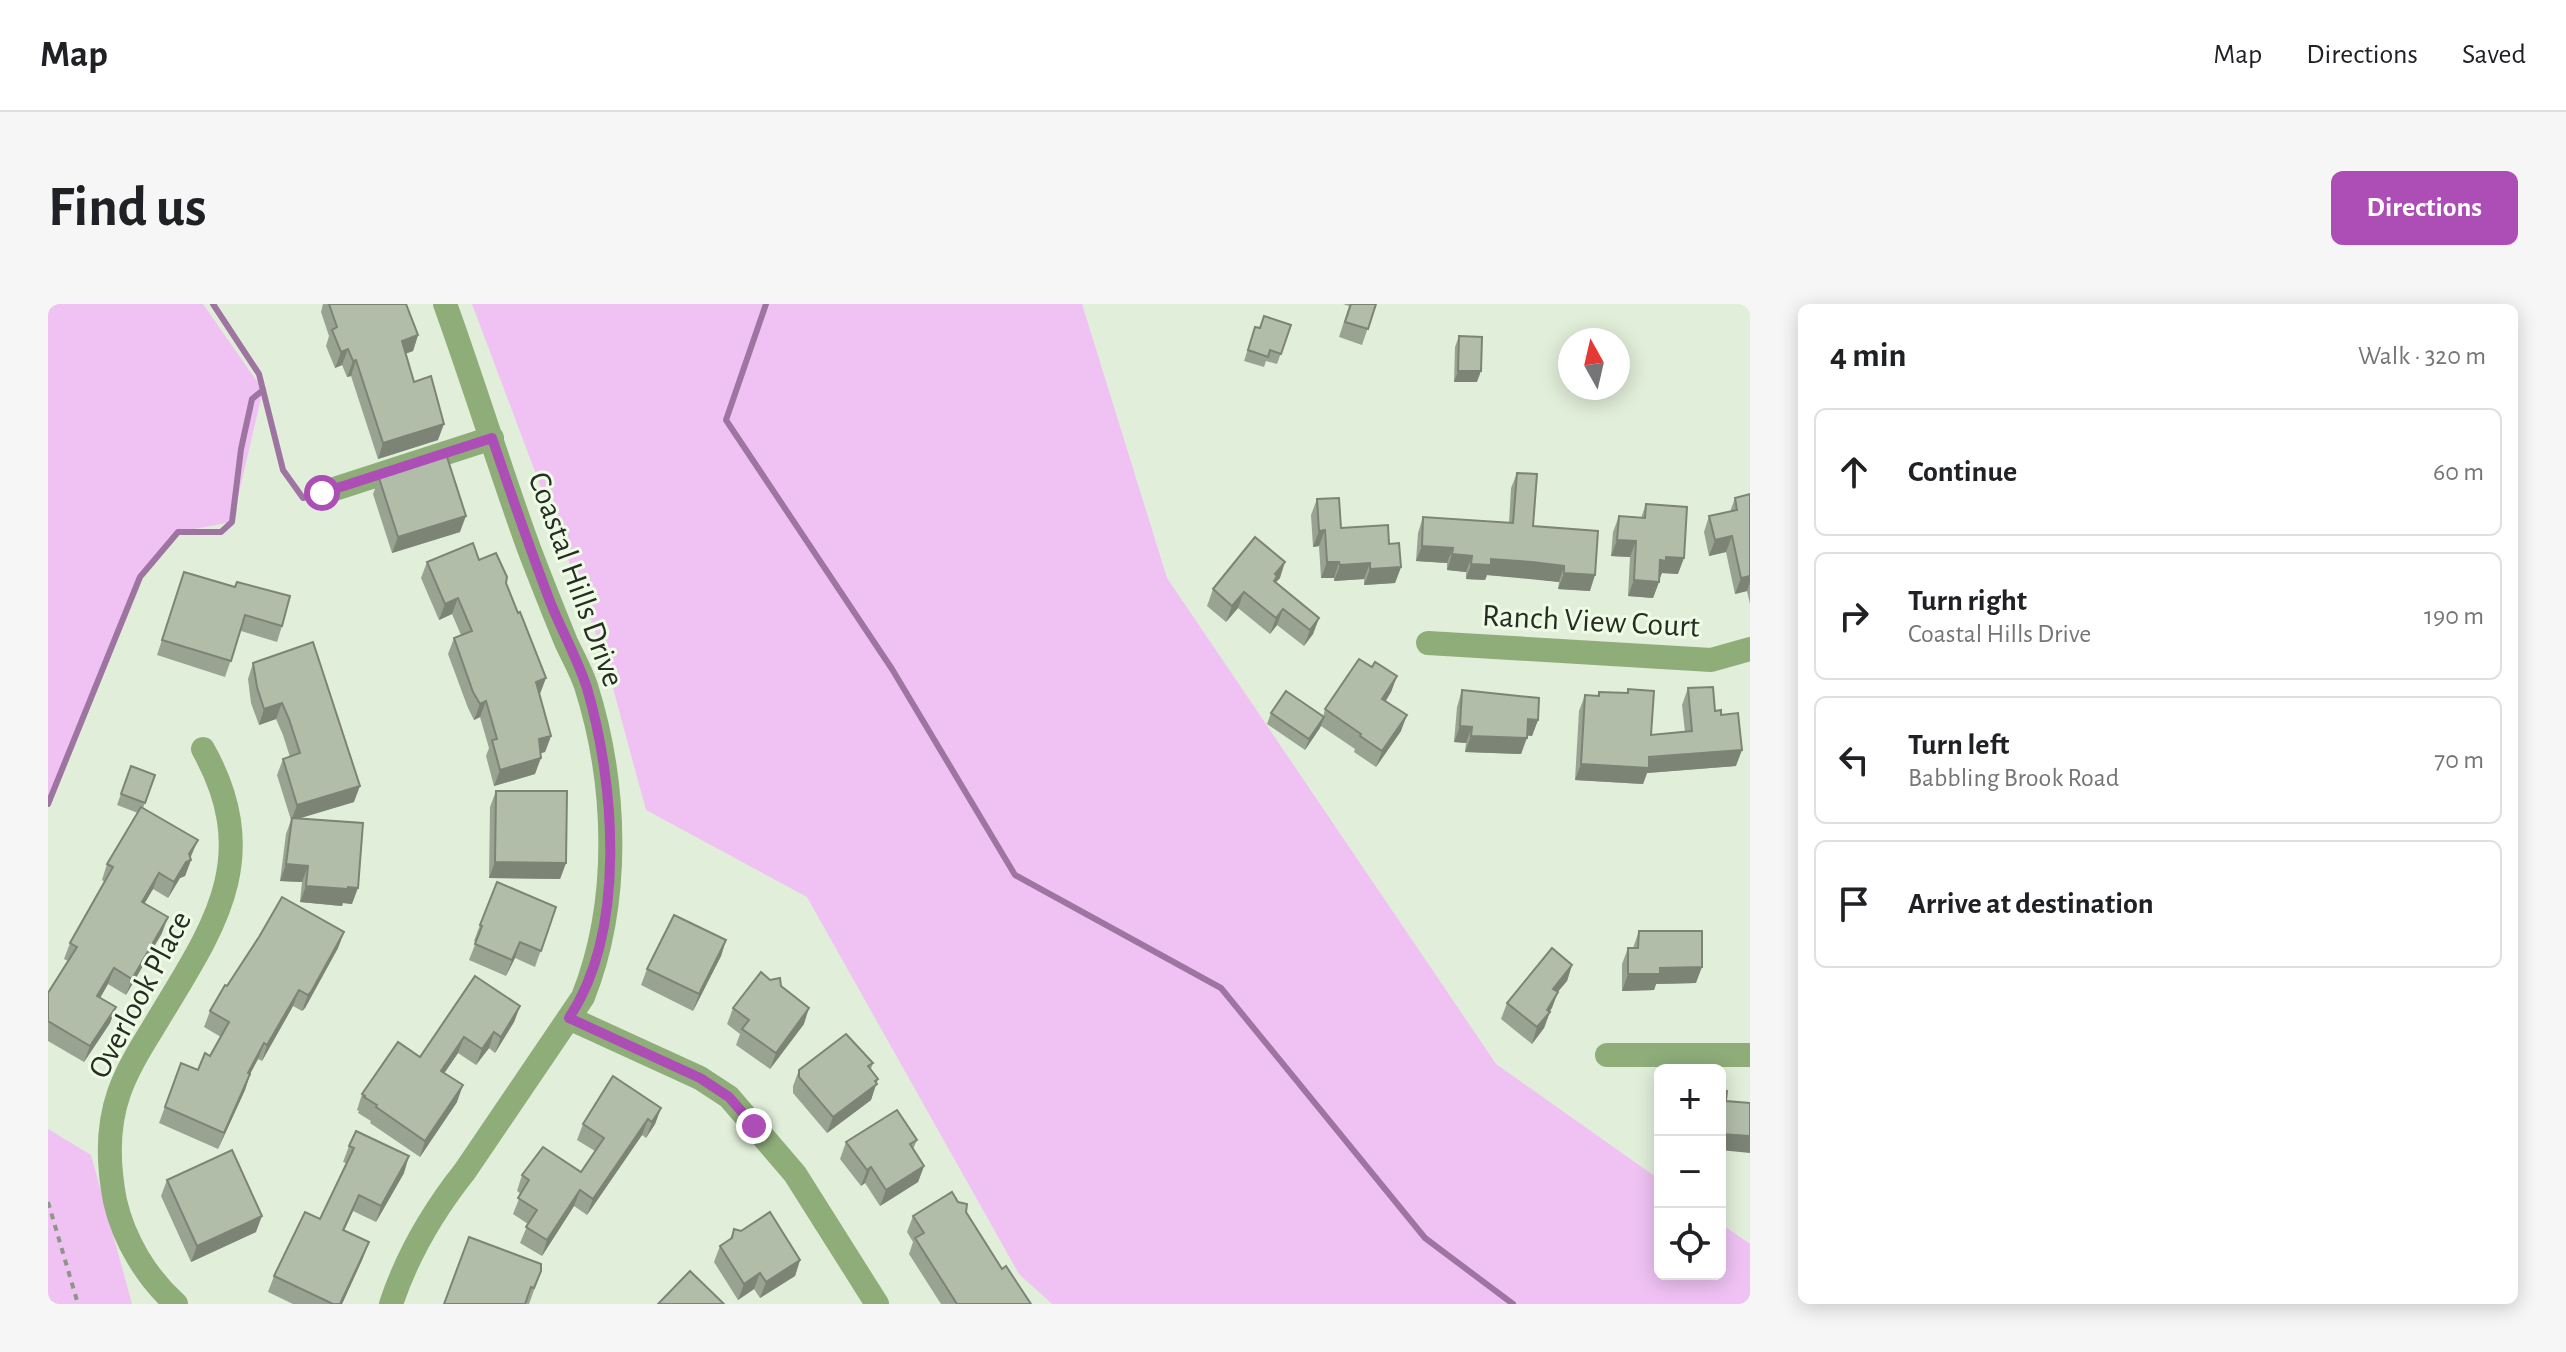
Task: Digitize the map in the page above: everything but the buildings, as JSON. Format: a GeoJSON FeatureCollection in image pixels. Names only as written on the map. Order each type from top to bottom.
{"type":"FeatureCollection","features":[{"type":"Feature","properties":{"kind":"street","name":"Coastal Hills Drive"},"geometry":{"type":"LineString","coordinates":[[391,1304],[399,1280],[448,1192],[583,997],[591,976],[606,905],[610,840],[604,765],[586,685],[528,545],[445,304]]}},
{"type":"Feature","properties":{"kind":"street"},"geometry":{"type":"LineString","coordinates":[[322,493],[492,438]]}},
{"type":"Feature","properties":{"kind":"street","name":"Ranch View Court"},"geometry":{"type":"LineString","coordinates":[[1428,643],[1711,660],[1750,649]]}},
{"type":"Feature","properties":{"kind":"street","name":"Overlook Place"},"geometry":{"type":"LineString","coordinates":[[176,1304],[150,1275],[124,1231],[112,1186],[110,1138],[119,1092],[133,1062],[213,926],[227,884],[231,851],[227,808],[203,749]]}},
{"type":"Feature","properties":{"kind":"street"},"geometry":{"type":"LineString","coordinates":[[569,1018],[700,1078],[729,1097],[795,1174],[869,1301]]}},
{"type":"Feature","properties":{"kind":"street"},"geometry":{"type":"LineString","coordinates":[[1607,1055],[1750,1055]]}},
{"type":"Feature","properties":{"kind":"path"},"geometry":{"type":"LineString","coordinates":[[48,1202],[78,1304]]}},
{"type":"Feature","properties":{"kind":"shaded area"},"geometry":{"type":"Polygon","coordinates":[[[48,304],[203,304],[263,390],[232,522],[178,532],[140,577],[48,807],[48,304]]]}},
{"type":"Feature","properties":{"kind":"shaded area"},"geometry":{"type":"Polygon","coordinates":[[[472,304],[1082,304],[1167,578],[1496,1064],[1654,1176],[1654,1280],[1726,1280],[1726,1227],[1750,1244],[1750,1304],[1052,1304],[1019,1274],[807,897],[646,810],[604,655],[472,304]]]}},
{"type":"Feature","properties":{"kind":"shaded area"},"geometry":{"type":"Polygon","coordinates":[[[48,1129],[91,1155],[132,1304],[48,1304],[48,1129]]]}},
{"type":"Feature","properties":{"kind":"waterway"},"geometry":{"type":"LineString","coordinates":[[213,304],[259,374],[283,470],[303,498],[317,494]]}},
{"type":"Feature","properties":{"kind":"waterway"},"geometry":{"type":"LineString","coordinates":[[766,304],[726,420],[892,669],[1015,875],[1221,988],[1425,1238],[1513,1304]]}},
{"type":"Feature","properties":{"kind":"waterway"},"geometry":{"type":"LineString","coordinates":[[48,804],[140,577],[178,532],[221,532],[232,522],[241,449],[252,399],[263,390]]}},
{"type":"Feature","properties":{"kind":"route"},"geometry":{"type":"LineString","coordinates":[[322,493],[492,438],[528,545],[586,685],[604,765],[610,840],[606,905],[591,976],[583,997],[569,1018],[700,1078],[729,1097],[754,1126]]}}]}
